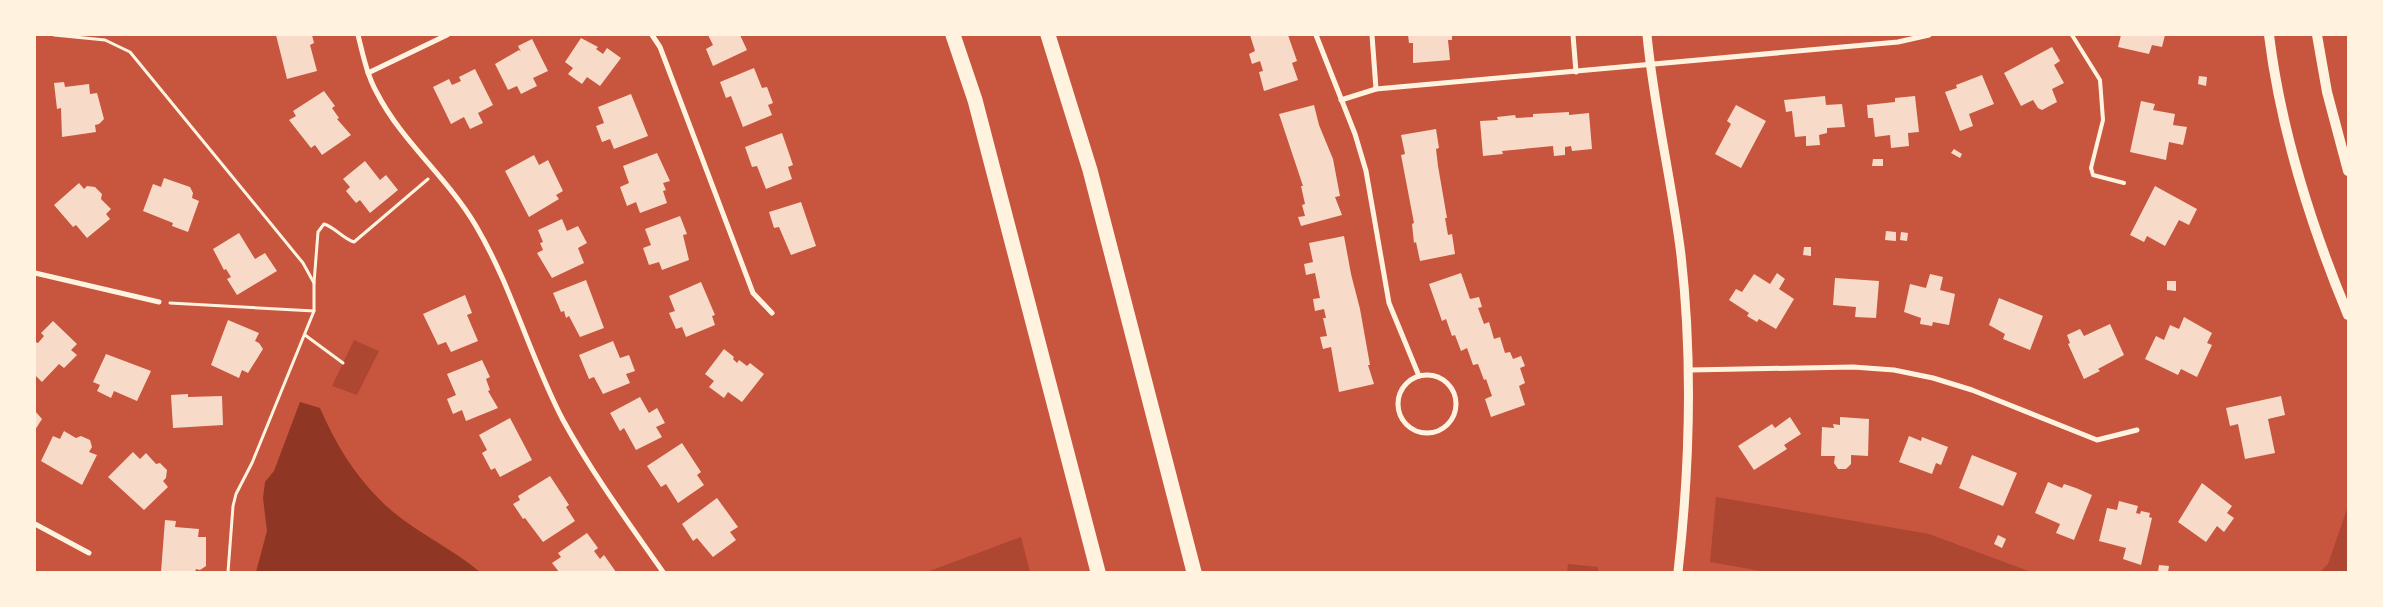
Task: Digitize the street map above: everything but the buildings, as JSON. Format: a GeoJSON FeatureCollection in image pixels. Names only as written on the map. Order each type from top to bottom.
{"type":"FeatureCollection","features":[{"type":"Feature","properties":{"kind":"highway"},"geometry":{"type":"LineString","coordinates":[[953,35],[975,100],[1098,572]]}},
{"type":"Feature","properties":{"kind":"highway"},"geometry":{"type":"LineString","coordinates":[[1048,35],[1090,170],[1194,572]]}},
{"type":"Feature","properties":{"kind":"main road"},"geometry":{"type":"LineString","coordinates":[[2269,35],[2290,146],[2308,206],[2348,315]]}},
{"type":"Feature","properties":{"kind":"main road"},"geometry":{"type":"LineString","coordinates":[[2317,35],[2327,92],[2348,171]]}},
{"type":"Feature","properties":{"kind":"street"},"geometry":{"type":"LineString","coordinates":[[358,35],[368,73],[377,93],[396,124],[476,224],[495,260],[538,365],[563,419],[593,472],[663,572]]}},
{"type":"Feature","properties":{"kind":"street"},"geometry":{"type":"LineString","coordinates":[[368,73],[447,35]]}},
{"type":"Feature","properties":{"kind":"street"},"geometry":{"type":"LineString","coordinates":[[652,35],[660,47],[753,292],[772,313]]}},
{"type":"Feature","properties":{"kind":"street"},"geometry":{"type":"LineString","coordinates":[[1316,35],[1366,171],[1389,303],[1419,376]]}},
{"type":"Feature","properties":{"kind":"street"},"geometry":{"type":"LineString","coordinates":[[1372,35],[1376,89]]}},
{"type":"Feature","properties":{"kind":"street"},"geometry":{"type":"LineString","coordinates":[[1573,35],[1576,72]]}},
{"type":"Feature","properties":{"kind":"street"},"geometry":{"type":"LineString","coordinates":[[1648,35],[1651,65],[1681,254],[1690,370],[1689,461],[1678,572]]}},
{"type":"Feature","properties":{"kind":"street"},"geometry":{"type":"LineString","coordinates":[[1341,100],[1376,89],[1898,42],[1929,35]]}},
{"type":"Feature","properties":{"kind":"street"},"geometry":{"type":"LineString","coordinates":[[35,273],[159,302]]}},
{"type":"Feature","properties":{"kind":"street"},"geometry":{"type":"LineString","coordinates":[[1690,370],[1853,367],[1894,370],[1933,378],[1972,390],[2097,440],[2137,430]]}},
{"type":"Feature","properties":{"kind":"street"},"geometry":{"type":"LineString","coordinates":[[1432,375],[1441,378],[1454,391],[1456,410],[1453,419],[1438,432],[1418,432],[1402,420],[1398,411],[1401,391],[1406,383],[1419,376],[1432,375]]}},
{"type":"Feature","properties":{"kind":"street"},"geometry":{"type":"LineString","coordinates":[[35,524],[89,553]]}},
{"type":"Feature","properties":{"kind":"lane"},"geometry":{"type":"LineString","coordinates":[[2072,35],[2100,80],[2103,120],[2091,168],[2093,174],[2124,183]]}},
{"type":"Feature","properties":{"kind":"path"},"geometry":{"type":"LineString","coordinates":[[54,35],[105,40],[130,52],[303,263],[314,283]]}},
{"type":"Feature","properties":{"kind":"path"},"geometry":{"type":"LineString","coordinates":[[228,572],[233,506],[236,494],[252,462],[314,311],[318,232],[324,224],[332,227],[347,240],[354,242],[436,172]]}},
{"type":"Feature","properties":{"kind":"path"},"geometry":{"type":"LineString","coordinates":[[159,302],[314,311]]}},
{"type":"Feature","properties":{"kind":"path"},"geometry":{"type":"LineString","coordinates":[[305,335],[343,363]]}},
{"type":"Feature","properties":{"kind":"shaded area"},"geometry":{"type":"Polygon","coordinates":[[[354,340],[379,351],[357,395],[332,386],[354,340]]]}},
{"type":"Feature","properties":{"kind":"shaded area"},"geometry":{"type":"Polygon","coordinates":[[[300,402],[320,408],[350,464],[380,500],[402,519],[480,572],[256,572],[267,531],[263,498],[265,482],[274,471],[300,402]]]}},
{"type":"Feature","properties":{"kind":"shaded area"},"geometry":{"type":"Polygon","coordinates":[[[1716,497],[1929,534],[2031,572],[1766,572],[1710,562],[1716,497]]]}},
{"type":"Feature","properties":{"kind":"shaded area"},"geometry":{"type":"Polygon","coordinates":[[[2348,506],[2348,572],[2320,572],[2328,564],[2348,506]]]}},
{"type":"Feature","properties":{"kind":"shaded area"},"geometry":{"type":"Polygon","coordinates":[[[1021,537],[1030,572],[927,572],[1021,537]]]}},
{"type":"Feature","properties":{"kind":"shaded area"},"geometry":{"type":"Polygon","coordinates":[[[1568,564],[1598,567],[1598,572],[1567,572],[1568,564]]]}}]}
